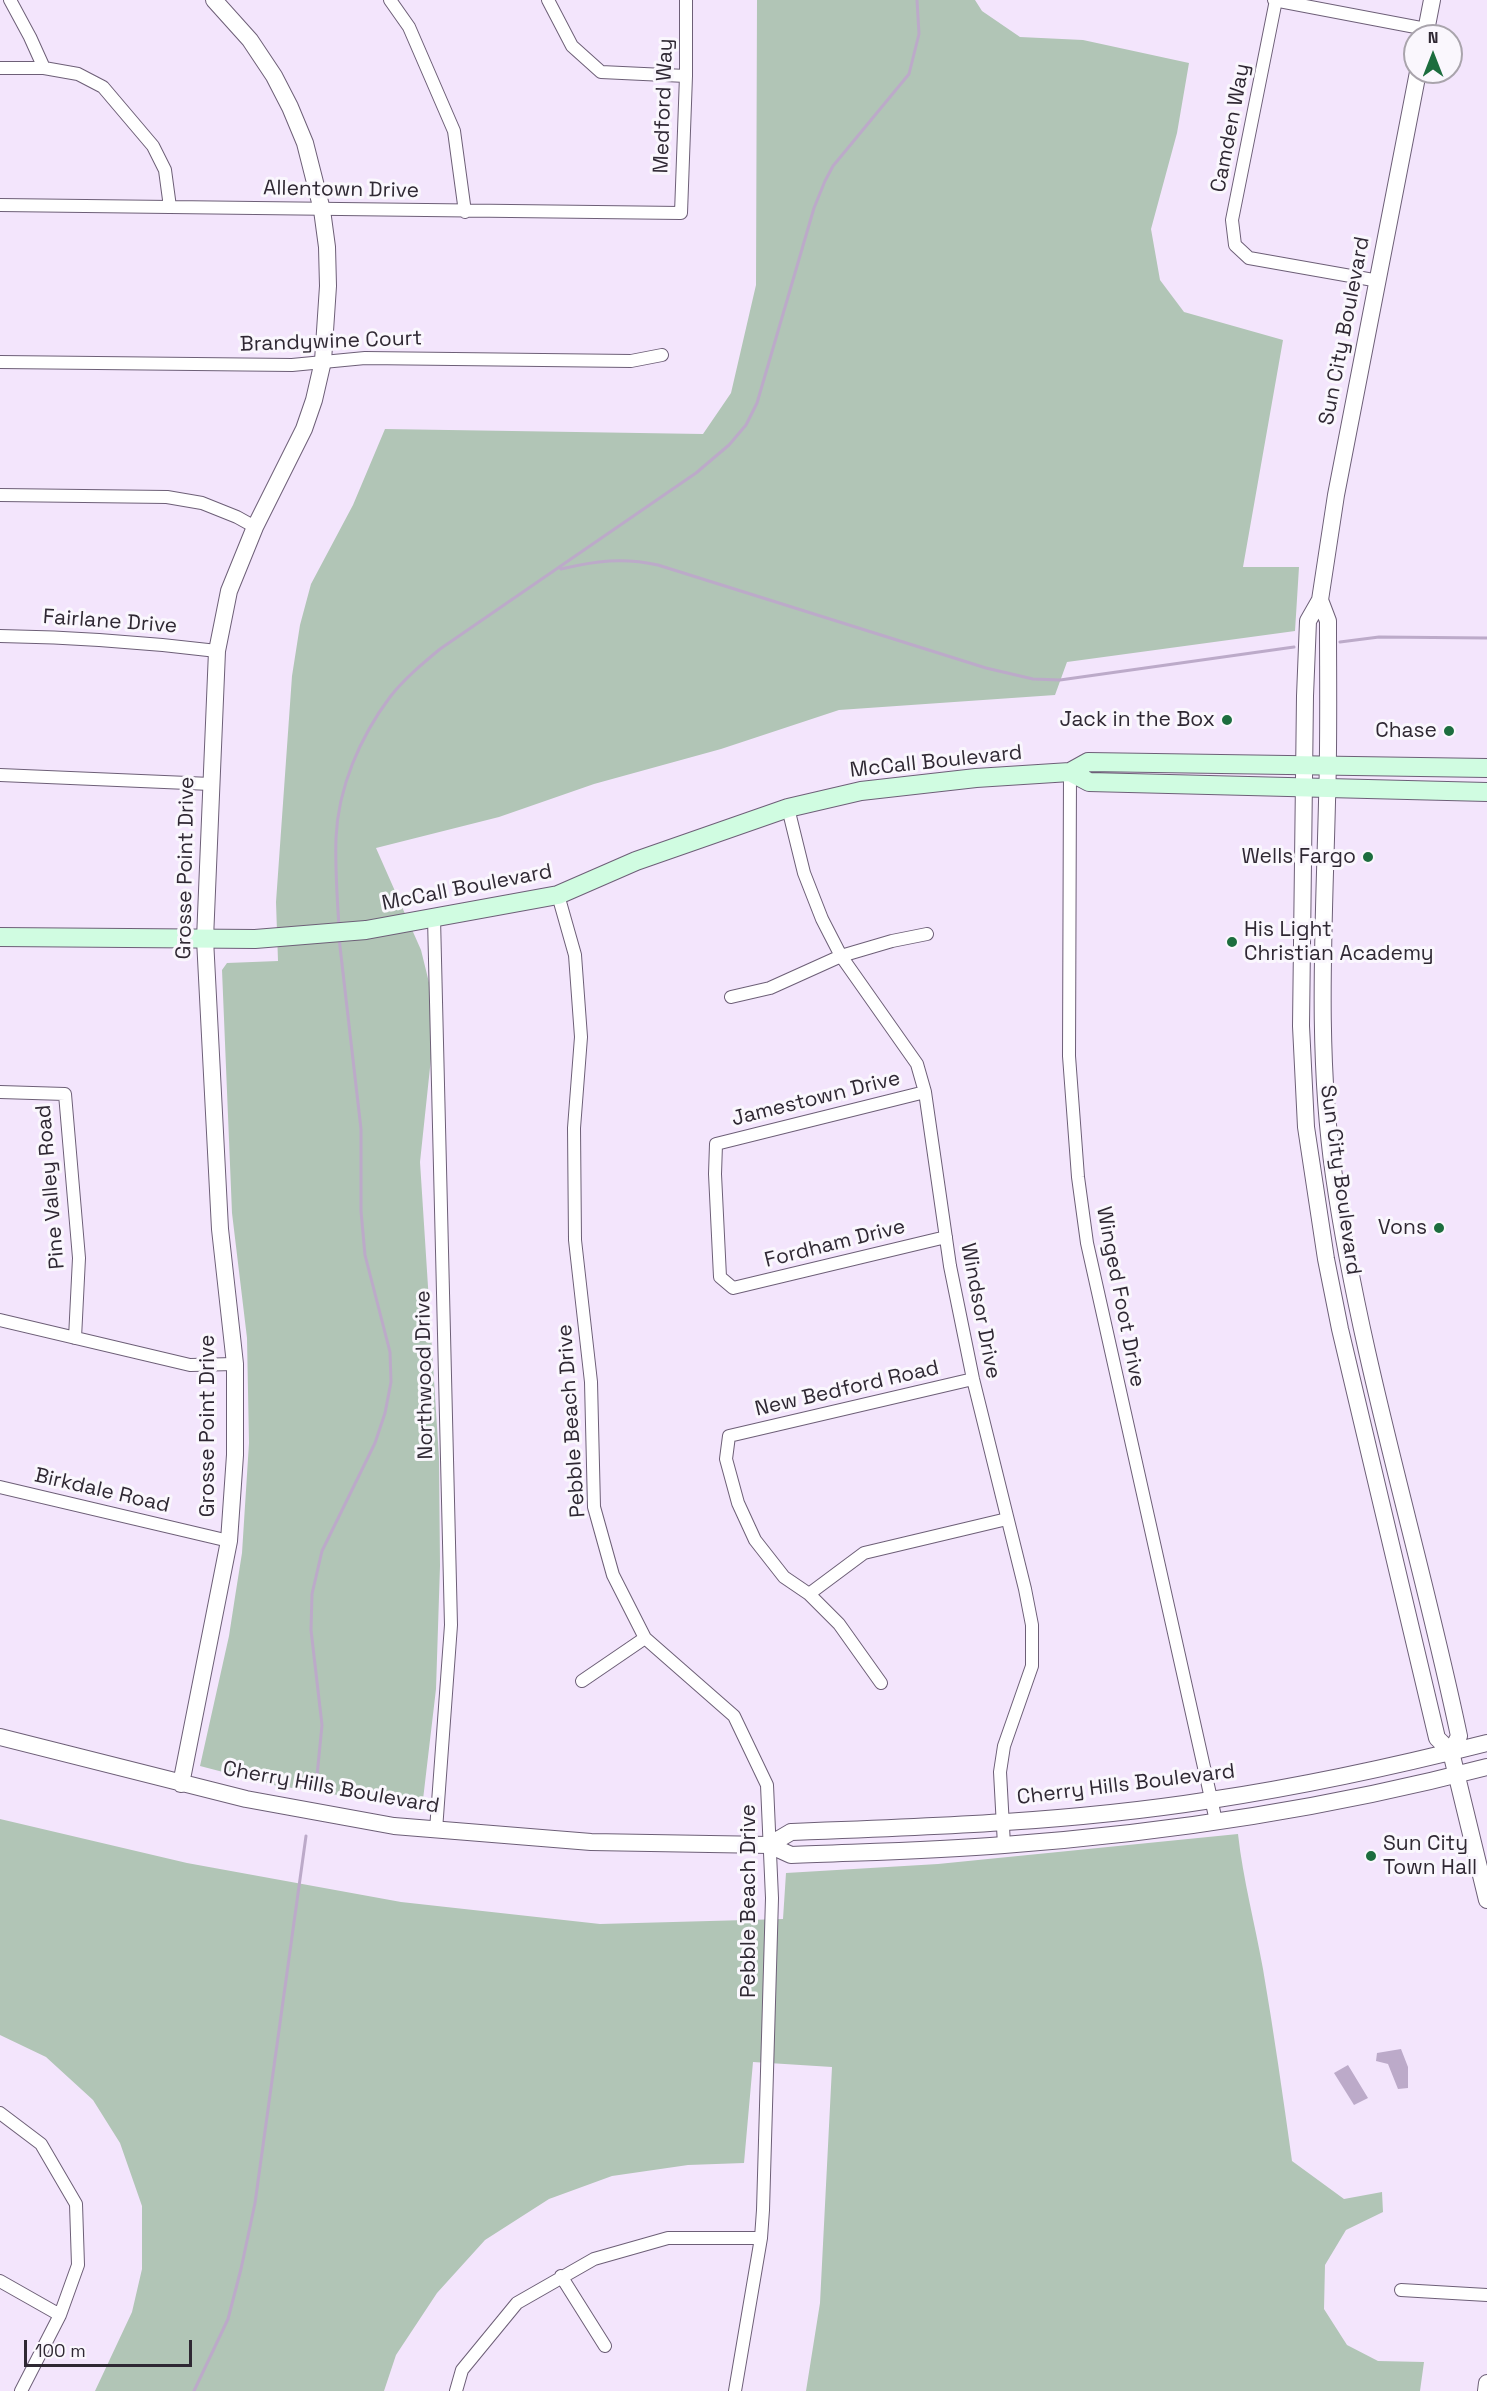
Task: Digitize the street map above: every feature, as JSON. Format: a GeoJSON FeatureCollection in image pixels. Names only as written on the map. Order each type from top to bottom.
{"type":"FeatureCollection","features":[{"type":"Feature","properties":{"kind":"main road","name":"McCall Boulevard"},"geometry":{"type":"LineString","coordinates":[[0,937],[205,939],[304,936],[366,930],[558,895],[636,861],[788,808],[861,791],[976,778],[1070,772],[1088,762],[1487,768]]}},
{"type":"Feature","properties":{"kind":"main road","name":"McCall Boulevard"},"geometry":{"type":"LineString","coordinates":[[1070,772],[1089,782],[1487,792]]}},
{"type":"Feature","properties":{"kind":"street"},"geometry":{"type":"LineString","coordinates":[[10,0],[44,68]]}},
{"type":"Feature","properties":{"kind":"street","name":"Grosse Point Drive"},"geometry":{"type":"LineString","coordinates":[[181,1784],[229,1541],[234,1483],[235,1364],[220,1229],[205,939],[217,651],[229,591],[255,526],[304,429],[314,400],[323,361],[328,286],[327,247],[322,210],[305,144],[274,76],[250,40],[214,0]]}},
{"type":"Feature","properties":{"kind":"street"},"geometry":{"type":"LineString","coordinates":[[390,0],[409,27],[454,131],[465,212]]}},
{"type":"Feature","properties":{"kind":"street"},"geometry":{"type":"LineString","coordinates":[[548,0],[572,46],[601,72],[686,76]]}},
{"type":"Feature","properties":{"kind":"street","name":"Medford Way"},"geometry":{"type":"LineString","coordinates":[[681,213],[686,0]]}},
{"type":"Feature","properties":{"kind":"street"},"geometry":{"type":"LineString","coordinates":[[1276,0],[1403,27]]}},
{"type":"Feature","properties":{"kind":"street","name":"Camden Way"},"geometry":{"type":"LineString","coordinates":[[1276,0],[1232,220],[1235,245],[1249,258],[1378,281]]}},
{"type":"Feature","properties":{"kind":"street"},"geometry":{"type":"LineString","coordinates":[[1427,24],[1432,0]]}},
{"type":"Feature","properties":{"kind":"street"},"geometry":{"type":"LineString","coordinates":[[0,68],[44,68],[78,74],[103,87],[153,146],[165,170],[171,207]]}},
{"type":"Feature","properties":{"kind":"street","name":"Sun City Boulevard"},"geometry":{"type":"LineString","coordinates":[[1416,84],[1336,495],[1320,600],[1308,621],[1304,764],[1302,1076],[1316,1202],[1340,1329],[1437,1738],[1451,1752],[1487,1900]]}},
{"type":"Feature","properties":{"kind":"street","name":"Allentown Drive"},"geometry":{"type":"LineString","coordinates":[[0,205],[681,213]]}},
{"type":"Feature","properties":{"kind":"street","name":"Brandywine Court"},"geometry":{"type":"LineString","coordinates":[[0,362],[292,365],[377,358],[631,361],[662,355]]}},
{"type":"Feature","properties":{"kind":"street"},"geometry":{"type":"LineString","coordinates":[[0,495],[167,497],[202,503],[255,526]]}},
{"type":"Feature","properties":{"kind":"street","name":"Sun City Boulevard"},"geometry":{"type":"LineString","coordinates":[[1320,600],[1328,621],[1328,787],[1322,1029],[1325,1096],[1334,1177],[1361,1320],[1459,1736],[1451,1752]]}},
{"type":"Feature","properties":{"kind":"street","name":"Fairlane Drive"},"geometry":{"type":"LineString","coordinates":[[0,636],[102,639],[217,651]]}},
{"type":"Feature","properties":{"kind":"street","name":"Winged Foot Drive"},"geometry":{"type":"LineString","coordinates":[[1070,772],[1069,1056],[1077,1166],[1087,1243],[1216,1821]]}},
{"type":"Feature","properties":{"kind":"street"},"geometry":{"type":"LineString","coordinates":[[0,775],[211,784]]}},
{"type":"Feature","properties":{"kind":"street","name":"Windsor Drive"},"geometry":{"type":"LineString","coordinates":[[788,808],[804,873],[822,920],[841,956],[917,1064],[925,1092],[950,1266],[973,1379],[1032,1625],[1032,1666],[1004,1746],[1000,1772],[1004,1845]]}},
{"type":"Feature","properties":{"kind":"street","name":"Pebble Beach Drive"},"geometry":{"type":"LineString","coordinates":[[558,895],[574,955],[581,1037],[574,1128],[575,1240],[591,1382],[594,1507],[614,1575],[645,1638],[734,1716],[767,1785],[772,1898],[760,2238],[735,2391]]}},
{"type":"Feature","properties":{"kind":"street","name":"Northwood Drive"},"geometry":{"type":"LineString","coordinates":[[434,918],[451,1625],[436,1830]]}},
{"type":"Feature","properties":{"kind":"street"},"geometry":{"type":"LineString","coordinates":[[730,997],[770,988],[841,956],[892,941],[927,934]]}},
{"type":"Feature","properties":{"kind":"street","name":"Pine Valley Road"},"geometry":{"type":"LineString","coordinates":[[0,1092],[65,1094],[79,1258],[75,1338]]}},
{"type":"Feature","properties":{"kind":"street","name":"Jamestown Drive"},"geometry":{"type":"LineString","coordinates":[[733,1288],[720,1277],[715,1186],[716,1144],[925,1092]]}},
{"type":"Feature","properties":{"kind":"street","name":"Fordham Drive"},"geometry":{"type":"LineString","coordinates":[[733,1288],[946,1237]]}},
{"type":"Feature","properties":{"kind":"street"},"geometry":{"type":"LineString","coordinates":[[0,1320],[190,1365],[235,1364]]}},
{"type":"Feature","properties":{"kind":"street","name":"New Bedford Road"},"geometry":{"type":"LineString","coordinates":[[809,1594],[784,1577],[755,1540],[738,1503],[726,1459],[729,1436],[973,1379]]}},
{"type":"Feature","properties":{"kind":"street","name":"Birkdale Road"},"geometry":{"type":"LineString","coordinates":[[0,1486],[229,1541]]}},
{"type":"Feature","properties":{"kind":"street"},"geometry":{"type":"LineString","coordinates":[[881,1683],[839,1624],[809,1594],[864,1553],[1007,1519]]}},
{"type":"Feature","properties":{"kind":"street"},"geometry":{"type":"LineString","coordinates":[[582,1681],[645,1638]]}},
{"type":"Feature","properties":{"kind":"street","name":"Cherry Hills Boulevard"},"geometry":{"type":"LineString","coordinates":[[0,1737],[181,1784],[394,1826],[591,1842],[769,1845],[791,1855],[1004,1845],[1216,1821],[1366,1795],[1487,1767]]}},
{"type":"Feature","properties":{"kind":"street","name":"Cherry Hills Boulevard"},"geometry":{"type":"LineString","coordinates":[[769,1845],[790,1832],[1004,1822],[1130,1811],[1211,1800],[1325,1781],[1487,1743]]}},
{"type":"Feature","properties":{"kind":"street"},"geometry":{"type":"LineString","coordinates":[[0,2113],[41,2144],[76,2204],[78,2265],[60,2315],[21,2391]]}},
{"type":"Feature","properties":{"kind":"street"},"geometry":{"type":"LineString","coordinates":[[456,2391],[462,2370],[517,2303],[594,2259],[668,2238],[760,2238]]}},
{"type":"Feature","properties":{"kind":"street"},"geometry":{"type":"LineString","coordinates":[[561,2276],[605,2346]]}},
{"type":"Feature","properties":{"kind":"street"},"geometry":{"type":"LineString","coordinates":[[0,2281],[60,2315]]}},
{"type":"Feature","properties":{"kind":"street"},"geometry":{"type":"LineString","coordinates":[[1401,2290],[1487,2295]]}},
{"type":"Feature","properties":{"kind":"street"},"geometry":{"type":"LineString","coordinates":[[1486,2391],[1487,2383]]}},
{"type":"Feature","properties":{"kind":"green space"},"geometry":{"type":"Polygon","coordinates":[[[757,0],[975,0],[982,11],[1020,37],[1083,40],[1189,63],[1177,133],[1151,229],[1160,280],[1184,312],[1283,340],[1243,567],[1299,567],[1295,631],[1067,662],[1055,695],[839,710],[721,749],[594,784],[499,817],[376,848],[421,950],[436,1011],[420,1162],[439,1458],[440,1566],[436,1689],[422,1808],[273,1785],[200,1766],[229,1636],[242,1553],[249,1443],[247,1338],[232,1213],[222,970],[227,963],[278,961],[276,902],[292,676],[300,625],[311,584],[353,505],[385,429],[703,434],[731,393],[756,285],[757,0]]]}},
{"type":"Feature","properties":{"kind":"green space"},"geometry":{"type":"Polygon","coordinates":[[[0,1819],[187,1863],[401,1902],[600,1924],[783,1919],[786,1873],[938,1864],[1238,1834],[1267,1993],[1292,2161],[1344,2199],[1382,2192],[1383,2212],[1346,2230],[1325,2265],[1324,2309],[1347,2345],[1378,2361],[1424,2362],[1420,2391],[806,2391],[820,2303],[832,2067],[753,2062],[744,2163],[688,2165],[612,2176],[549,2199],[485,2240],[437,2293],[396,2355],[384,2391],[95,2391],[132,2312],[142,2269],[142,2206],[120,2143],[93,2100],[46,2057],[0,2035],[0,1819]]]}},
{"type":"Feature","properties":{"kind":"shaded area"},"geometry":{"type":"Polygon","coordinates":[[[1401,2049],[1408,2067],[1408,2088],[1398,2089],[1388,2064],[1376,2061],[1377,2053],[1401,2049]]]}},
{"type":"Feature","properties":{"kind":"shaded area"},"geometry":{"type":"Polygon","coordinates":[[[1348,2065],[1368,2098],[1354,2105],[1334,2073],[1348,2065]]]}},
{"type":"Feature","properties":{"kind":"waterway"},"geometry":{"type":"LineString","coordinates":[[339,926],[336,838],[341,800],[360,746],[390,697],[407,678],[440,649],[696,473],[729,445],[746,425],[757,403],[814,208],[825,181],[833,166],[909,74],[919,34],[917,0]]}},
{"type":"Feature","properties":{"kind":"waterway"},"geometry":{"type":"LineString","coordinates":[[561,569],[609,561],[633,561],[658,565],[986,668],[1033,679],[1060,680],[1294,647]]}},
{"type":"Feature","properties":{"kind":"waterway"},"geometry":{"type":"LineString","coordinates":[[1340,642],[1379,637],[1487,638]]}},
{"type":"Feature","properties":{"kind":"waterway"},"geometry":{"type":"LineString","coordinates":[[316,1786],[322,1725],[311,1630],[312,1594],[322,1551],[375,1443],[385,1413],[391,1382],[390,1352],[365,1255],[361,1211],[361,1129],[339,938]]}},
{"type":"Feature","properties":{"kind":"waterway"},"geometry":{"type":"LineString","coordinates":[[194,2391],[228,2319],[255,2203],[306,1836]]}},
{"type":"Feature","properties":{"kind":"place","name":"Jack in the Box"},"geometry":{"type":"Point","coordinates":[1227,720]}},
{"type":"Feature","properties":{"kind":"place","name":"Chase"},"geometry":{"type":"Point","coordinates":[1449,731]}},
{"type":"Feature","properties":{"kind":"place","name":"Wells Fargo"},"geometry":{"type":"Point","coordinates":[1368,857]}},
{"type":"Feature","properties":{"kind":"place","name":"His Light Christian Academy"},"geometry":{"type":"Point","coordinates":[1232,942]}},
{"type":"Feature","properties":{"kind":"place","name":"Vons"},"geometry":{"type":"Point","coordinates":[1439,1228]}},
{"type":"Feature","properties":{"kind":"place","name":"Sun City Town Hall"},"geometry":{"type":"Point","coordinates":[1371,1856]}}]}
